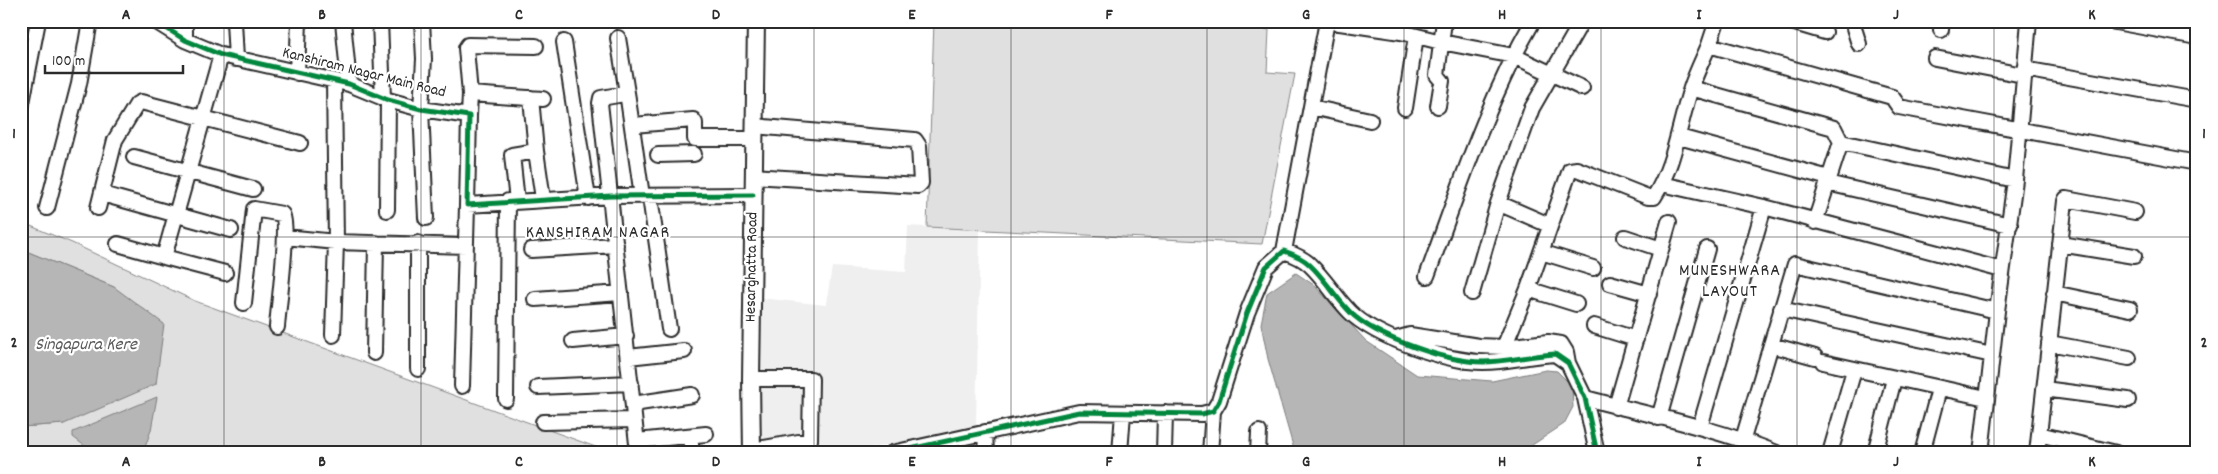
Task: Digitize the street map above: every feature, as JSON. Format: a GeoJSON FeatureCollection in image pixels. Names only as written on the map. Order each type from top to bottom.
{"type":"FeatureCollection","features":[{"type":"Feature","properties":{"kind":"main road","name":"Hesarghatta Road"},"geometry":{"type":"LineString","coordinates":[[752,451],[751,379],[756,21]]}},
{"type":"Feature","properties":{"kind":"street"},"geometry":{"type":"LineString","coordinates":[[21,108],[38,21]]}},
{"type":"Feature","properties":{"kind":"street"},"geometry":{"type":"LineString","coordinates":[[47,208],[78,90],[90,21]]}},
{"type":"Feature","properties":{"kind":"street","name":"Kanshiram Nagar Main Road"},"geometry":{"type":"LineString","coordinates":[[155,21],[185,40],[221,55],[349,84],[385,99],[421,109],[469,116]]}},
{"type":"Feature","properties":{"kind":"street"},"geometry":{"type":"LineString","coordinates":[[185,21],[185,40]]}},
{"type":"Feature","properties":{"kind":"street"},"geometry":{"type":"LineString","coordinates":[[234,21],[236,59]]}},
{"type":"Feature","properties":{"kind":"street"},"geometry":{"type":"LineString","coordinates":[[297,73],[299,21]]}},
{"type":"Feature","properties":{"kind":"street"},"geometry":{"type":"LineString","coordinates":[[343,21],[349,84]]}},
{"type":"Feature","properties":{"kind":"street"},"geometry":{"type":"LineString","coordinates":[[380,21],[385,99],[387,210]]}},
{"type":"Feature","properties":{"kind":"street"},"geometry":{"type":"LineString","coordinates":[[422,21],[424,59],[421,109],[426,218]]}},
{"type":"Feature","properties":{"kind":"street"},"geometry":{"type":"LineString","coordinates":[[1210,453],[1212,411],[1219,401],[1247,313],[1266,267],[1284,251],[1327,21],[1403,27],[1416,36],[1514,56],[1582,88]]}},
{"type":"Feature","properties":{"kind":"street"},"geometry":{"type":"LineString","coordinates":[[1438,106],[1442,81],[1437,76],[1444,21]]}},
{"type":"Feature","properties":{"kind":"street"},"geometry":{"type":"LineString","coordinates":[[1427,276],[1481,128],[1514,56],[1534,21]]}},
{"type":"Feature","properties":{"kind":"street"},"geometry":{"type":"LineString","coordinates":[[1472,294],[1498,203],[1532,108],[1582,21]]}},
{"type":"Feature","properties":{"kind":"street"},"geometry":{"type":"LineString","coordinates":[[1504,347],[1528,289],[1570,170],[1574,168],[1652,198],[1654,197],[1662,184],[1679,137],[1691,88],[1717,21]]}},
{"type":"Feature","properties":{"kind":"street"},"geometry":{"type":"LineString","coordinates":[[1788,21],[1825,32]]}},
{"type":"Feature","properties":{"kind":"street"},"geometry":{"type":"LineString","coordinates":[[1855,21],[1854,28],[1859,44]]}},
{"type":"Feature","properties":{"kind":"street"},"geometry":{"type":"LineString","coordinates":[[1981,453],[1986,398],[2015,180],[2029,21]]}},
{"type":"Feature","properties":{"kind":"street"},"geometry":{"type":"LineString","coordinates":[[2110,21],[2197,36]]}},
{"type":"Feature","properties":{"kind":"street"},"geometry":{"type":"LineString","coordinates":[[1406,108],[1416,36]]}},
{"type":"Feature","properties":{"kind":"street"},"geometry":{"type":"LineString","coordinates":[[618,38],[669,329]]}},
{"type":"Feature","properties":{"kind":"street"},"geometry":{"type":"LineString","coordinates":[[564,42],[588,198]]}},
{"type":"Feature","properties":{"kind":"street"},"geometry":{"type":"LineString","coordinates":[[462,386],[470,94],[466,48],[468,45],[536,46]]}},
{"type":"Feature","properties":{"kind":"street"},"geometry":{"type":"LineString","coordinates":[[1709,45],[1892,97],[1899,107],[2197,163]]}},
{"type":"Feature","properties":{"kind":"street"},"geometry":{"type":"LineString","coordinates":[[164,257],[221,55]]}},
{"type":"Feature","properties":{"kind":"street"},"geometry":{"type":"LineString","coordinates":[[1934,58],[2197,100]]}},
{"type":"Feature","properties":{"kind":"street"},"geometry":{"type":"LineString","coordinates":[[333,335],[336,242],[334,81]]}},
{"type":"Feature","properties":{"kind":"street"},"geometry":{"type":"LineString","coordinates":[[1691,88],[1834,128],[1841,142],[1815,222]]}},
{"type":"Feature","properties":{"kind":"street"},"geometry":{"type":"LineString","coordinates":[[470,94],[537,98],[536,151],[544,200]]}},
{"type":"Feature","properties":{"kind":"street"},"geometry":{"type":"LineString","coordinates":[[628,99],[624,94],[600,100],[637,447],[706,434]]}},
{"type":"Feature","properties":{"kind":"street"},"geometry":{"type":"LineString","coordinates":[[98,208],[115,140],[137,104],[142,102],[300,143]]}},
{"type":"Feature","properties":{"kind":"street"},"geometry":{"type":"LineString","coordinates":[[1311,107],[1370,120]]}},
{"type":"Feature","properties":{"kind":"street"},"geometry":{"type":"LineString","coordinates":[[633,125],[693,120],[695,139],[694,168]]}},
{"type":"Feature","properties":{"kind":"street"},"geometry":{"type":"LineString","coordinates":[[695,139],[754,132],[915,140],[919,146],[921,183],[918,186],[753,176]]}},
{"type":"Feature","properties":{"kind":"street"},"geometry":{"type":"LineString","coordinates":[[1679,137],[1828,181],[2010,225]]}},
{"type":"Feature","properties":{"kind":"street"},"geometry":{"type":"LineString","coordinates":[[1841,142],[2015,180]]}},
{"type":"Feature","properties":{"kind":"street"},"geometry":{"type":"LineString","coordinates":[[506,399],[512,155],[536,151]]}},
{"type":"Feature","properties":{"kind":"street"},"geometry":{"type":"LineString","coordinates":[[658,155],[694,154]]}},
{"type":"Feature","properties":{"kind":"street"},"geometry":{"type":"LineString","coordinates":[[134,158],[253,189]]}},
{"type":"Feature","properties":{"kind":"street"},"geometry":{"type":"LineString","coordinates":[[1662,184],[1764,207],[2002,270]]}},
{"type":"Feature","properties":{"kind":"street"},"geometry":{"type":"LineString","coordinates":[[102,194],[231,230]]}},
{"type":"Feature","properties":{"kind":"street"},"geometry":{"type":"LineString","coordinates":[[467,205],[611,196],[753,195]]}},
{"type":"Feature","properties":{"kind":"street"},"geometry":{"type":"LineString","coordinates":[[2037,453],[2066,199],[2135,212]]}},
{"type":"Feature","properties":{"kind":"street"},"geometry":{"type":"LineString","coordinates":[[1498,203],[1549,225]]}},
{"type":"Feature","properties":{"kind":"street"},"geometry":{"type":"LineString","coordinates":[[1700,427],[1764,207]]}},
{"type":"Feature","properties":{"kind":"street"},"geometry":{"type":"LineString","coordinates":[[244,303],[254,209],[284,216],[285,237],[277,327]]}},
{"type":"Feature","properties":{"kind":"street"},"geometry":{"type":"LineString","coordinates":[[1616,406],[1669,222]]}},
{"type":"Feature","properties":{"kind":"street"},"geometry":{"type":"LineString","coordinates":[[285,237],[336,242],[466,246]]}},
{"type":"Feature","properties":{"kind":"street"},"geometry":{"type":"LineString","coordinates":[[1625,238],[1661,249]]}},
{"type":"Feature","properties":{"kind":"street"},"geometry":{"type":"LineString","coordinates":[[374,353],[376,243]]}},
{"type":"Feature","properties":{"kind":"street"},"geometry":{"type":"LineString","coordinates":[[118,244],[225,273]]}},
{"type":"Feature","properties":{"kind":"street"},"geometry":{"type":"LineString","coordinates":[[418,244],[418,369]]}},
{"type":"Feature","properties":{"kind":"street"},"geometry":{"type":"LineString","coordinates":[[2060,244],[2134,256]]}},
{"type":"Feature","properties":{"kind":"street"},"geometry":{"type":"LineString","coordinates":[[532,250],[616,245]]}},
{"type":"Feature","properties":{"kind":"street"},"geometry":{"type":"LineString","coordinates":[[1659,418],[1707,249]]}},
{"type":"Feature","properties":{"kind":"street"},"geometry":{"type":"LineString","coordinates":[[1284,251],[1298,256],[1310,265],[1350,312],[1363,323],[1395,339],[1439,355],[1464,361],[1498,362],[1540,354],[1555,354],[1568,363]]}},
{"type":"Feature","properties":{"kind":"street"},"geometry":{"type":"LineString","coordinates":[[1541,252],[1593,268]]}},
{"type":"Feature","properties":{"kind":"street"},"geometry":{"type":"LineString","coordinates":[[1743,439],[1795,264],[1997,311]]}},
{"type":"Feature","properties":{"kind":"street"},"geometry":{"type":"LineString","coordinates":[[1610,282],[1648,294]]}},
{"type":"Feature","properties":{"kind":"street"},"geometry":{"type":"LineString","coordinates":[[1528,289],[1576,304]]}},
{"type":"Feature","properties":{"kind":"street"},"geometry":{"type":"LineString","coordinates":[[535,300],[622,293]]}},
{"type":"Feature","properties":{"kind":"street"},"geometry":{"type":"LineString","coordinates":[[2054,294],[2130,310]]}},
{"type":"Feature","properties":{"kind":"street"},"geometry":{"type":"LineString","coordinates":[[1781,309],[1992,355]]}},
{"type":"Feature","properties":{"kind":"street"},"geometry":{"type":"LineString","coordinates":[[1594,326],[1636,338]]}},
{"type":"Feature","properties":{"kind":"street"},"geometry":{"type":"LineString","coordinates":[[1395,339],[1410,335],[1479,346],[1504,347],[1548,342],[1561,344],[1585,398],[1597,453]]}},
{"type":"Feature","properties":{"kind":"street"},"geometry":{"type":"LineString","coordinates":[[573,341],[626,336]]}},
{"type":"Feature","properties":{"kind":"street"},"geometry":{"type":"LineString","coordinates":[[2049,343],[2130,358]]}},
{"type":"Feature","properties":{"kind":"street"},"geometry":{"type":"LineString","coordinates":[[1770,346],[1854,370],[1986,398]]}},
{"type":"Feature","properties":{"kind":"street"},"geometry":{"type":"LineString","coordinates":[[628,357],[684,351]]}},
{"type":"Feature","properties":{"kind":"street"},"geometry":{"type":"LineString","coordinates":[[1830,453],[1854,370]]}},
{"type":"Feature","properties":{"kind":"street"},"geometry":{"type":"LineString","coordinates":[[751,379],[811,379],[810,440],[752,451]]}},
{"type":"Feature","properties":{"kind":"street"},"geometry":{"type":"LineString","coordinates":[[1875,453],[1894,379]]}},
{"type":"Feature","properties":{"kind":"street"},"geometry":{"type":"LineString","coordinates":[[538,388],[631,383]]}},
{"type":"Feature","properties":{"kind":"street"},"geometry":{"type":"LineString","coordinates":[[1922,453],[1939,388]]}},
{"type":"Feature","properties":{"kind":"street"},"geometry":{"type":"LineString","coordinates":[[2044,389],[2128,400]]}},
{"type":"Feature","properties":{"kind":"street"},"geometry":{"type":"LineString","coordinates":[[633,404],[692,396]]}},
{"type":"Feature","properties":{"kind":"street"},"geometry":{"type":"LineString","coordinates":[[1585,398],[1743,439],[1777,453]]}},
{"type":"Feature","properties":{"kind":"street"},"geometry":{"type":"LineString","coordinates":[[892,453],[947,446],[985,432],[1079,412],[1202,414],[1212,411]]}},
{"type":"Feature","properties":{"kind":"street"},"geometry":{"type":"LineString","coordinates":[[1120,453],[1122,413]]}},
{"type":"Feature","properties":{"kind":"street"},"geometry":{"type":"LineString","coordinates":[[1164,453],[1166,413]]}},
{"type":"Feature","properties":{"kind":"street"},"geometry":{"type":"LineString","coordinates":[[544,422],[634,420]]}},
{"type":"Feature","properties":{"kind":"street"},"geometry":{"type":"LineString","coordinates":[[985,432],[986,453]]}},
{"type":"Feature","properties":{"kind":"street"},"geometry":{"type":"LineString","coordinates":[[1258,453],[1259,432]]}},
{"type":"Feature","properties":{"kind":"street"},"geometry":{"type":"LineString","coordinates":[[2039,434],[2116,453]]}},
{"type":"Feature","properties":{"kind":"street"},"geometry":{"type":"LineString","coordinates":[[690,436],[692,453]]}},
{"type":"Feature","properties":{"kind":"shaded area"},"geometry":{"type":"Polygon","coordinates":[[[934,21],[1227,21],[1269,30],[1267,72],[1295,74],[1262,244],[927,227],[934,21]]]}},
{"type":"Feature","properties":{"kind":"shaded area"},"geometry":{"type":"Polygon","coordinates":[[[21,222],[72,243],[195,301],[612,453],[42,453],[28,446],[21,446],[21,427],[64,424],[114,287],[21,249],[21,222]]]}},
{"type":"Feature","properties":{"kind":"shaded area"},"geometry":{"type":"Polygon","coordinates":[[[908,226],[980,230],[976,425],[850,453],[757,453],[760,298],[826,305],[832,267],[906,272],[908,226]]]}},
{"type":"Feature","properties":{"kind":"water","name":"Singapura Kere"},"geometry":{"type":"Polygon","coordinates":[[[21,249],[114,287],[164,324],[156,384],[64,424],[21,427],[21,249]]]}},
{"type":"Feature","properties":{"kind":"water"},"geometry":{"type":"Polygon","coordinates":[[[1296,273],[1314,285],[1366,341],[1417,375],[1492,381],[1546,370],[1557,371],[1572,386],[1573,407],[1564,424],[1520,453],[1295,453],[1268,359],[1261,324],[1267,293],[1296,273]]]}},
{"type":"Feature","properties":{"kind":"water"},"geometry":{"type":"Polygon","coordinates":[[[157,397],[151,430],[143,453],[94,453],[73,437],[73,432],[157,397]]]}},
{"type":"Feature","properties":{"kind":"cycle path"},"geometry":{"type":"LineString","coordinates":[[155,21],[185,40],[221,55],[349,84],[388,100],[421,109],[469,116],[467,205],[611,196],[753,195]]}},
{"type":"Feature","properties":{"kind":"cycle path"},"geometry":{"type":"LineString","coordinates":[[892,453],[1079,412],[1202,414],[1213,411],[1219,401],[1247,313],[1266,267],[1284,251],[1301,258],[1310,265],[1350,312],[1361,321],[1394,339],[1412,346],[1451,358],[1483,362],[1555,354],[1568,363],[1585,398],[1597,453]]}},
{"type":"Feature","properties":{"kind":"district","name":"KANSHIRAM NAGAR"},"geometry":{"type":"Point","coordinates":[598,233]}},
{"type":"Feature","properties":{"kind":"district","name":"MUNESHWARA LAYOUT"},"geometry":{"type":"Point","coordinates":[1730,281]}}]}
